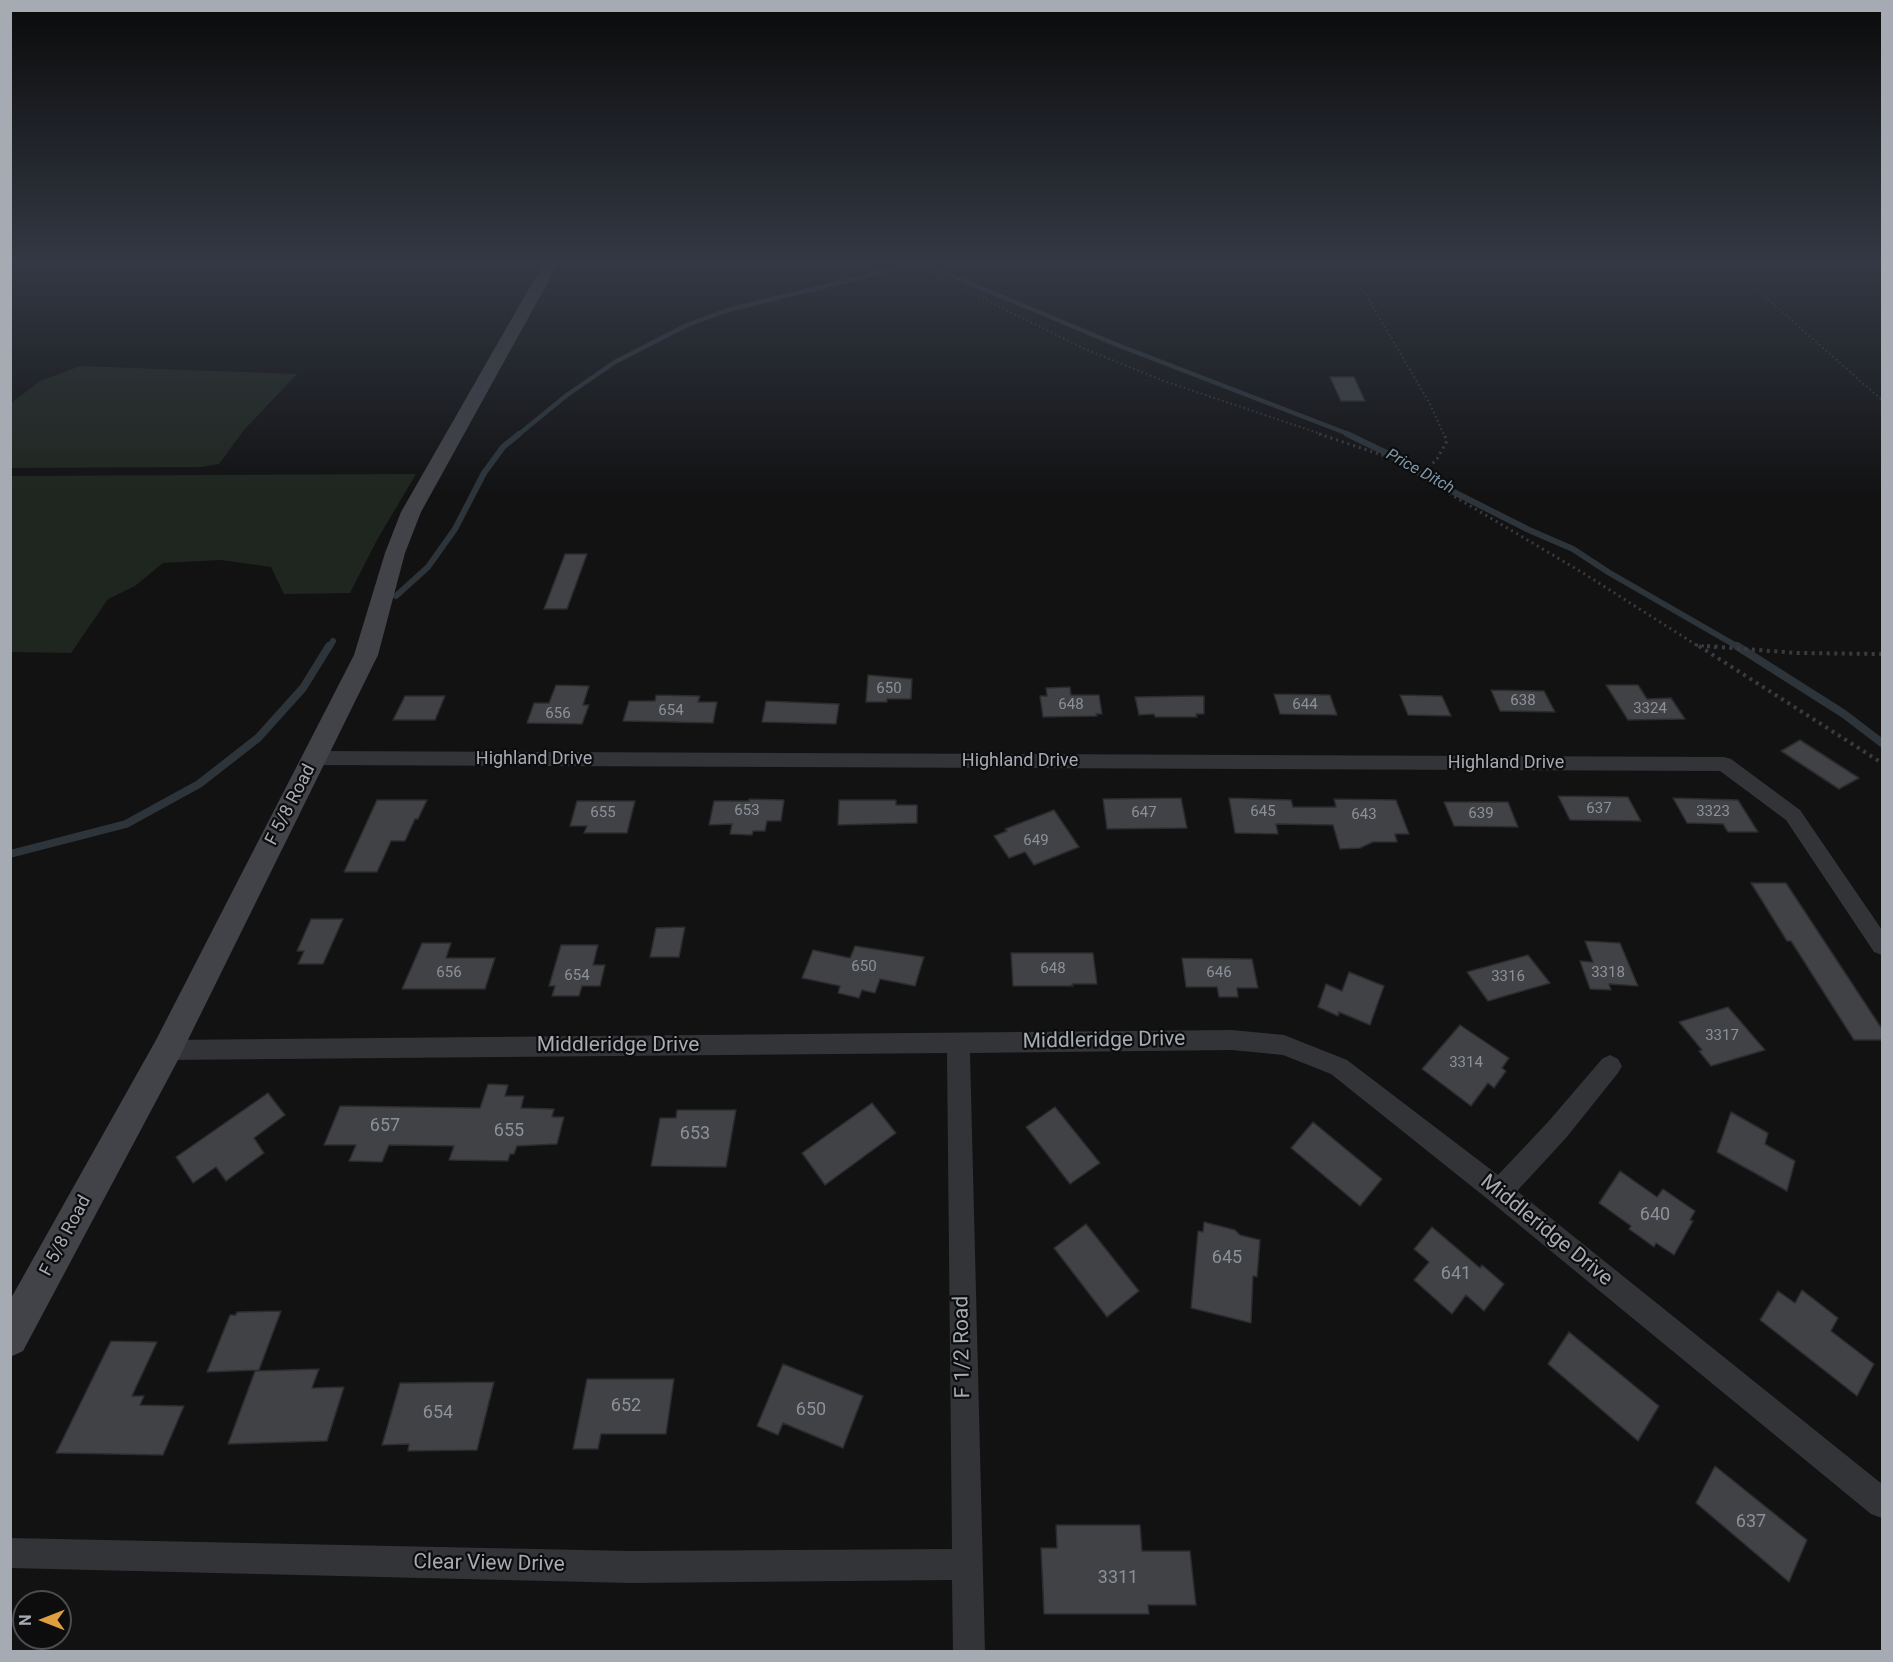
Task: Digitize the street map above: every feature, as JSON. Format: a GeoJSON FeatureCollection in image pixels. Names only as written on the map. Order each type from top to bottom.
{"type":"FeatureCollection","features":[{"type":"Feature","properties":{"kind":"street","name":"F 5/8 Road"},"geometry":{"type":"LineString","coordinates":[[10,1338],[167,1050],[315,758],[366,655],[395,553],[411,512],[507,342]]}},
{"type":"Feature","properties":{"kind":"street","name":"Highland Drive"},"geometry":{"type":"LineString","coordinates":[[315,758],[1724,764],[1793,815],[1882,945]]}},
{"type":"Feature","properties":{"kind":"street","name":"Middleridge Drive"},"geometry":{"type":"LineString","coordinates":[[167,1050],[1232,1040],[1284,1045],[1338,1067],[1499,1192],[1882,1503]]}},
{"type":"Feature","properties":{"kind":"street","name":"F 1/2 Road"},"geometry":{"type":"LineString","coordinates":[[958,1043],[969,1652]]}},
{"type":"Feature","properties":{"kind":"street"},"geometry":{"type":"LineString","coordinates":[[1499,1192],[1557,1130],[1610,1066]]}},
{"type":"Feature","properties":{"kind":"street","name":"Clear View Drive"},"geometry":{"type":"LineString","coordinates":[[10,1553],[630,1567],[967,1564]]}},
{"type":"Feature","properties":{"kind":"path"},"geometry":{"type":"LineString","coordinates":[[1069,342],[1164,381],[1388,457],[1583,573],[1882,763]]}},
{"type":"Feature","properties":{"kind":"path"},"geometry":{"type":"LineString","coordinates":[[1393,342],[1430,404],[1447,441],[1437,459],[1420,476]]}},
{"type":"Feature","properties":{"kind":"path"},"geometry":{"type":"LineString","coordinates":[[1816,342],[1882,400]]}},
{"type":"Feature","properties":{"kind":"path"},"geometry":{"type":"LineString","coordinates":[[1693,644],[1725,649],[1882,654]]}},
{"type":"Feature","properties":{"kind":"shaded area"},"geometry":{"type":"Polygon","coordinates":[[[80,366],[297,374],[244,430],[219,464],[201,467],[11,468],[11,403],[40,381],[80,366]]]}},
{"type":"Feature","properties":{"kind":"shaded area"},"geometry":{"type":"Polygon","coordinates":[[[416,474],[377,540],[350,593],[284,594],[271,567],[221,560],[163,563],[135,586],[108,599],[71,653],[11,652],[11,476],[416,474]]]}},
{"type":"Feature","properties":{"kind":"building"},"geometry":{"type":"Polygon","coordinates":[[[1330,377],[1354,377],[1365,401],[1341,401],[1330,377]]]}},
{"type":"Feature","properties":{"kind":"building"},"geometry":{"type":"Polygon","coordinates":[[[565,554],[587,554],[567,609],[544,609],[565,554]]]}},
{"type":"Feature","properties":{"kind":"building"},"geometry":{"type":"Polygon","coordinates":[[[868,675],[912,679],[911,699],[866,702],[868,675]]]}},
{"type":"Feature","properties":{"kind":"building"},"geometry":{"type":"Polygon","coordinates":[[[556,685],[589,686],[583,705],[589,705],[582,724],[527,723],[534,703],[549,703],[556,685]]]}},
{"type":"Feature","properties":{"kind":"building"},"geometry":{"type":"Polygon","coordinates":[[[1606,685],[1638,685],[1647,699],[1671,698],[1685,719],[1628,720],[1606,685]]]}},
{"type":"Feature","properties":{"kind":"building"},"geometry":{"type":"Polygon","coordinates":[[[1070,687],[1071,695],[1099,695],[1102,714],[1043,717],[1040,696],[1047,696],[1046,688],[1070,687]]]}},
{"type":"Feature","properties":{"kind":"building"},"geometry":{"type":"Polygon","coordinates":[[[1491,690],[1544,691],[1555,712],[1500,711],[1491,690]]]}},
{"type":"Feature","properties":{"kind":"building"},"geometry":{"type":"Polygon","coordinates":[[[1274,694],[1330,695],[1337,715],[1280,714],[1274,694]]]}},
{"type":"Feature","properties":{"kind":"building"},"geometry":{"type":"Polygon","coordinates":[[[656,695],[700,696],[698,702],[717,702],[713,723],[623,721],[629,701],[655,701],[656,695]]]}},
{"type":"Feature","properties":{"kind":"building"},"geometry":{"type":"Polygon","coordinates":[[[1400,695],[1442,696],[1451,716],[1408,715],[1400,695]]]}},
{"type":"Feature","properties":{"kind":"building"},"geometry":{"type":"Polygon","coordinates":[[[405,696],[445,696],[435,720],[393,720],[405,696]]]}},
{"type":"Feature","properties":{"kind":"building"},"geometry":{"type":"Polygon","coordinates":[[[1204,696],[1204,714],[1196,714],[1197,717],[1139,715],[1135,697],[1204,696]]]}},
{"type":"Feature","properties":{"kind":"building"},"geometry":{"type":"Polygon","coordinates":[[[766,701],[839,704],[836,724],[762,722],[766,701]]]}},
{"type":"Feature","properties":{"kind":"building"},"geometry":{"type":"Polygon","coordinates":[[[1800,740],[1859,778],[1839,789],[1781,751],[1800,740]]]}},
{"type":"Feature","properties":{"kind":"building"},"geometry":{"type":"Polygon","coordinates":[[[1558,796],[1628,797],[1641,821],[1570,820],[1558,796]]]}},
{"type":"Feature","properties":{"kind":"building"},"geometry":{"type":"Polygon","coordinates":[[[1181,798],[1187,828],[1107,829],[1103,799],[1181,798]]]}},
{"type":"Feature","properties":{"kind":"building"},"geometry":{"type":"Polygon","coordinates":[[[1229,798],[1291,800],[1293,807],[1336,807],[1334,799],[1396,800],[1409,834],[1395,834],[1397,842],[1373,842],[1360,848],[1340,849],[1333,825],[1276,824],[1278,834],[1235,833],[1229,798]]]}},
{"type":"Feature","properties":{"kind":"building"},"geometry":{"type":"Polygon","coordinates":[[[1673,798],[1738,800],[1758,832],[1728,832],[1723,824],[1687,823],[1673,798]]]}},
{"type":"Feature","properties":{"kind":"building"},"geometry":{"type":"Polygon","coordinates":[[[749,799],[784,800],[781,821],[767,821],[765,831],[753,831],[752,835],[730,834],[732,824],[709,825],[714,801],[749,801],[749,799]]]}},
{"type":"Feature","properties":{"kind":"building"},"geometry":{"type":"Polygon","coordinates":[[[377,800],[427,800],[405,841],[391,841],[377,872],[344,872],[377,800]]]}},
{"type":"Feature","properties":{"kind":"building"},"geometry":{"type":"Polygon","coordinates":[[[839,800],[896,800],[896,805],[917,805],[917,823],[838,825],[839,800]]]}},
{"type":"Feature","properties":{"kind":"building"},"geometry":{"type":"Polygon","coordinates":[[[577,801],[635,801],[627,833],[584,833],[587,826],[570,826],[577,801]]]}},
{"type":"Feature","properties":{"kind":"building"},"geometry":{"type":"Polygon","coordinates":[[[1444,802],[1508,802],[1518,827],[1454,826],[1444,802]]]}},
{"type":"Feature","properties":{"kind":"building"},"geometry":{"type":"Polygon","coordinates":[[[1054,810],[1079,847],[1034,865],[1025,852],[1009,858],[994,836],[1007,831],[1005,829],[1054,810]]]}},
{"type":"Feature","properties":{"kind":"building"},"geometry":{"type":"Polygon","coordinates":[[[1751,883],[1786,883],[1882,1029],[1882,1040],[1854,1040],[1751,883]]]}},
{"type":"Feature","properties":{"kind":"building"},"geometry":{"type":"Polygon","coordinates":[[[311,919],[343,919],[323,964],[298,964],[304,951],[297,951],[311,919]]]}},
{"type":"Feature","properties":{"kind":"building"},"geometry":{"type":"Polygon","coordinates":[[[685,927],[679,957],[650,957],[656,928],[685,927]]]}},
{"type":"Feature","properties":{"kind":"building"},"geometry":{"type":"Polygon","coordinates":[[[1585,941],[1620,943],[1638,986],[1609,984],[1611,990],[1590,989],[1580,961],[1593,962],[1585,941]]]}},
{"type":"Feature","properties":{"kind":"building"},"geometry":{"type":"Polygon","coordinates":[[[422,943],[451,943],[446,958],[495,958],[485,989],[402,989],[422,943]]]}},
{"type":"Feature","properties":{"kind":"building"},"geometry":{"type":"Polygon","coordinates":[[[561,945],[598,945],[593,965],[605,965],[600,986],[582,986],[579,996],[552,996],[555,986],[549,986],[561,945]]]}},
{"type":"Feature","properties":{"kind":"building"},"geometry":{"type":"Polygon","coordinates":[[[855,946],[924,957],[915,986],[880,979],[875,993],[862,990],[859,998],[838,993],[840,986],[802,978],[813,950],[850,958],[855,946]]]}},
{"type":"Feature","properties":{"kind":"building"},"geometry":{"type":"Polygon","coordinates":[[[1011,953],[1093,953],[1097,984],[1013,986],[1011,953]]]}},
{"type":"Feature","properties":{"kind":"building"},"geometry":{"type":"Polygon","coordinates":[[[1528,955],[1550,983],[1488,1001],[1467,972],[1528,955]]]}},
{"type":"Feature","properties":{"kind":"building"},"geometry":{"type":"Polygon","coordinates":[[[1182,958],[1252,959],[1258,988],[1237,988],[1238,997],[1219,997],[1217,987],[1186,987],[1182,958]]]}},
{"type":"Feature","properties":{"kind":"building"},"geometry":{"type":"Polygon","coordinates":[[[1349,972],[1384,986],[1370,1025],[1339,1012],[1338,1016],[1318,1007],[1326,984],[1342,991],[1349,972]]]}},
{"type":"Feature","properties":{"kind":"building"},"geometry":{"type":"Polygon","coordinates":[[[1728,1007],[1765,1050],[1711,1066],[1699,1051],[1702,1050],[1679,1022],[1728,1007]]]}},
{"type":"Feature","properties":{"kind":"building"},"geometry":{"type":"Polygon","coordinates":[[[1460,1025],[1509,1058],[1502,1068],[1506,1071],[1494,1088],[1488,1083],[1471,1106],[1422,1069],[1460,1025]]]}},
{"type":"Feature","properties":{"kind":"building"},"geometry":{"type":"Polygon","coordinates":[[[488,1084],[508,1085],[505,1096],[524,1096],[521,1108],[554,1109],[552,1117],[564,1117],[557,1144],[517,1146],[514,1154],[510,1154],[508,1161],[449,1160],[454,1146],[389,1145],[382,1162],[349,1161],[356,1145],[324,1145],[340,1106],[480,1108],[488,1084]]]}},
{"type":"Feature","properties":{"kind":"building"},"geometry":{"type":"Polygon","coordinates":[[[268,1093],[285,1115],[254,1138],[264,1153],[226,1181],[216,1167],[193,1183],[176,1157],[268,1093]]]}},
{"type":"Feature","properties":{"kind":"building"},"geometry":{"type":"Polygon","coordinates":[[[872,1103],[896,1133],[825,1185],[802,1153],[872,1103]]]}},
{"type":"Feature","properties":{"kind":"building"},"geometry":{"type":"Polygon","coordinates":[[[1055,1107],[1100,1163],[1070,1184],[1026,1127],[1055,1107]]]}},
{"type":"Feature","properties":{"kind":"building"},"geometry":{"type":"Polygon","coordinates":[[[677,1110],[736,1110],[726,1167],[651,1166],[660,1118],[676,1118],[677,1110]]]}},
{"type":"Feature","properties":{"kind":"building"},"geometry":{"type":"Polygon","coordinates":[[[1731,1112],[1768,1133],[1765,1144],[1795,1161],[1787,1191],[1717,1152],[1731,1112]]]}},
{"type":"Feature","properties":{"kind":"building"},"geometry":{"type":"Polygon","coordinates":[[[1313,1122],[1382,1179],[1360,1206],[1291,1148],[1313,1122]]]}},
{"type":"Feature","properties":{"kind":"building"},"geometry":{"type":"Polygon","coordinates":[[[1620,1171],[1657,1197],[1663,1189],[1695,1211],[1690,1220],[1693,1221],[1674,1255],[1656,1243],[1654,1247],[1629,1229],[1631,1226],[1599,1203],[1620,1171]]]}},
{"type":"Feature","properties":{"kind":"building"},"geometry":{"type":"Polygon","coordinates":[[[1204,1222],[1235,1230],[1240,1235],[1260,1240],[1257,1277],[1253,1276],[1251,1323],[1191,1308],[1198,1231],[1203,1232],[1204,1222]]]}},
{"type":"Feature","properties":{"kind":"building"},"geometry":{"type":"Polygon","coordinates":[[[1086,1224],[1139,1291],[1107,1317],[1054,1248],[1086,1224]]]}},
{"type":"Feature","properties":{"kind":"building"},"geometry":{"type":"Polygon","coordinates":[[[1432,1227],[1480,1268],[1482,1265],[1504,1284],[1484,1311],[1466,1295],[1452,1314],[1414,1280],[1429,1262],[1414,1249],[1432,1227]]]}},
{"type":"Feature","properties":{"kind":"building"},"geometry":{"type":"Polygon","coordinates":[[[1802,1290],[1838,1318],[1831,1331],[1874,1364],[1857,1396],[1760,1320],[1778,1291],[1795,1303],[1802,1290]]]}},
{"type":"Feature","properties":{"kind":"building"},"geometry":{"type":"Polygon","coordinates":[[[281,1311],[259,1370],[207,1372],[230,1315],[236,1315],[237,1312],[281,1311]]]}},
{"type":"Feature","properties":{"kind":"building"},"geometry":{"type":"Polygon","coordinates":[[[1569,1332],[1659,1406],[1638,1441],[1548,1364],[1569,1332]]]}},
{"type":"Feature","properties":{"kind":"building"},"geometry":{"type":"Polygon","coordinates":[[[111,1341],[157,1342],[132,1396],[144,1396],[140,1405],[184,1406],[163,1455],[56,1453],[111,1341]]]}},
{"type":"Feature","properties":{"kind":"building"},"geometry":{"type":"Polygon","coordinates":[[[783,1364],[863,1396],[843,1448],[783,1423],[778,1435],[757,1426],[783,1364]]]}},
{"type":"Feature","properties":{"kind":"building"},"geometry":{"type":"Polygon","coordinates":[[[319,1369],[312,1388],[344,1387],[327,1441],[228,1444],[255,1371],[319,1369]]]}},
{"type":"Feature","properties":{"kind":"building"},"geometry":{"type":"Polygon","coordinates":[[[587,1379],[674,1379],[666,1434],[601,1434],[598,1449],[573,1449],[587,1379]]]}},
{"type":"Feature","properties":{"kind":"building"},"geometry":{"type":"Polygon","coordinates":[[[494,1382],[477,1450],[408,1451],[409,1444],[382,1445],[400,1383],[494,1382]]]}},
{"type":"Feature","properties":{"kind":"building"},"geometry":{"type":"Polygon","coordinates":[[[1715,1466],[1807,1540],[1789,1582],[1696,1503],[1715,1466]]]}},
{"type":"Feature","properties":{"kind":"building"},"geometry":{"type":"Polygon","coordinates":[[[1056,1525],[1140,1525],[1142,1551],[1190,1551],[1196,1605],[1148,1605],[1149,1614],[1044,1614],[1041,1548],[1057,1548],[1056,1525]]]}},
{"type":"Feature","properties":{"kind":"waterway"},"geometry":{"type":"LineString","coordinates":[[518,435],[567,395],[615,362],[655,342]]}},
{"type":"Feature","properties":{"kind":"waterway","name":"Price Ditch"},"geometry":{"type":"LineString","coordinates":[[1109,342],[1351,435]]}},
{"type":"Feature","properties":{"kind":"waterway"},"geometry":{"type":"LineString","coordinates":[[396,596],[428,567],[455,529],[484,473],[503,447],[519,434]]}},
{"type":"Feature","properties":{"kind":"waterway","name":"Price Ditch"},"geometry":{"type":"LineString","coordinates":[[1347,434],[1399,459],[1426,478],[1529,530],[1573,549],[1608,572],[1740,648]]}},
{"type":"Feature","properties":{"kind":"waterway"},"geometry":{"type":"LineString","coordinates":[[329,648],[333,641]]}},
{"type":"Feature","properties":{"kind":"waterway"},"geometry":{"type":"LineString","coordinates":[[10,854],[126,824],[199,784],[258,738],[303,688],[329,646]]}},
{"type":"Feature","properties":{"kind":"waterway","name":"Price Ditch"},"geometry":{"type":"LineString","coordinates":[[1737,646],[1844,714],[1882,743]]}}]}
